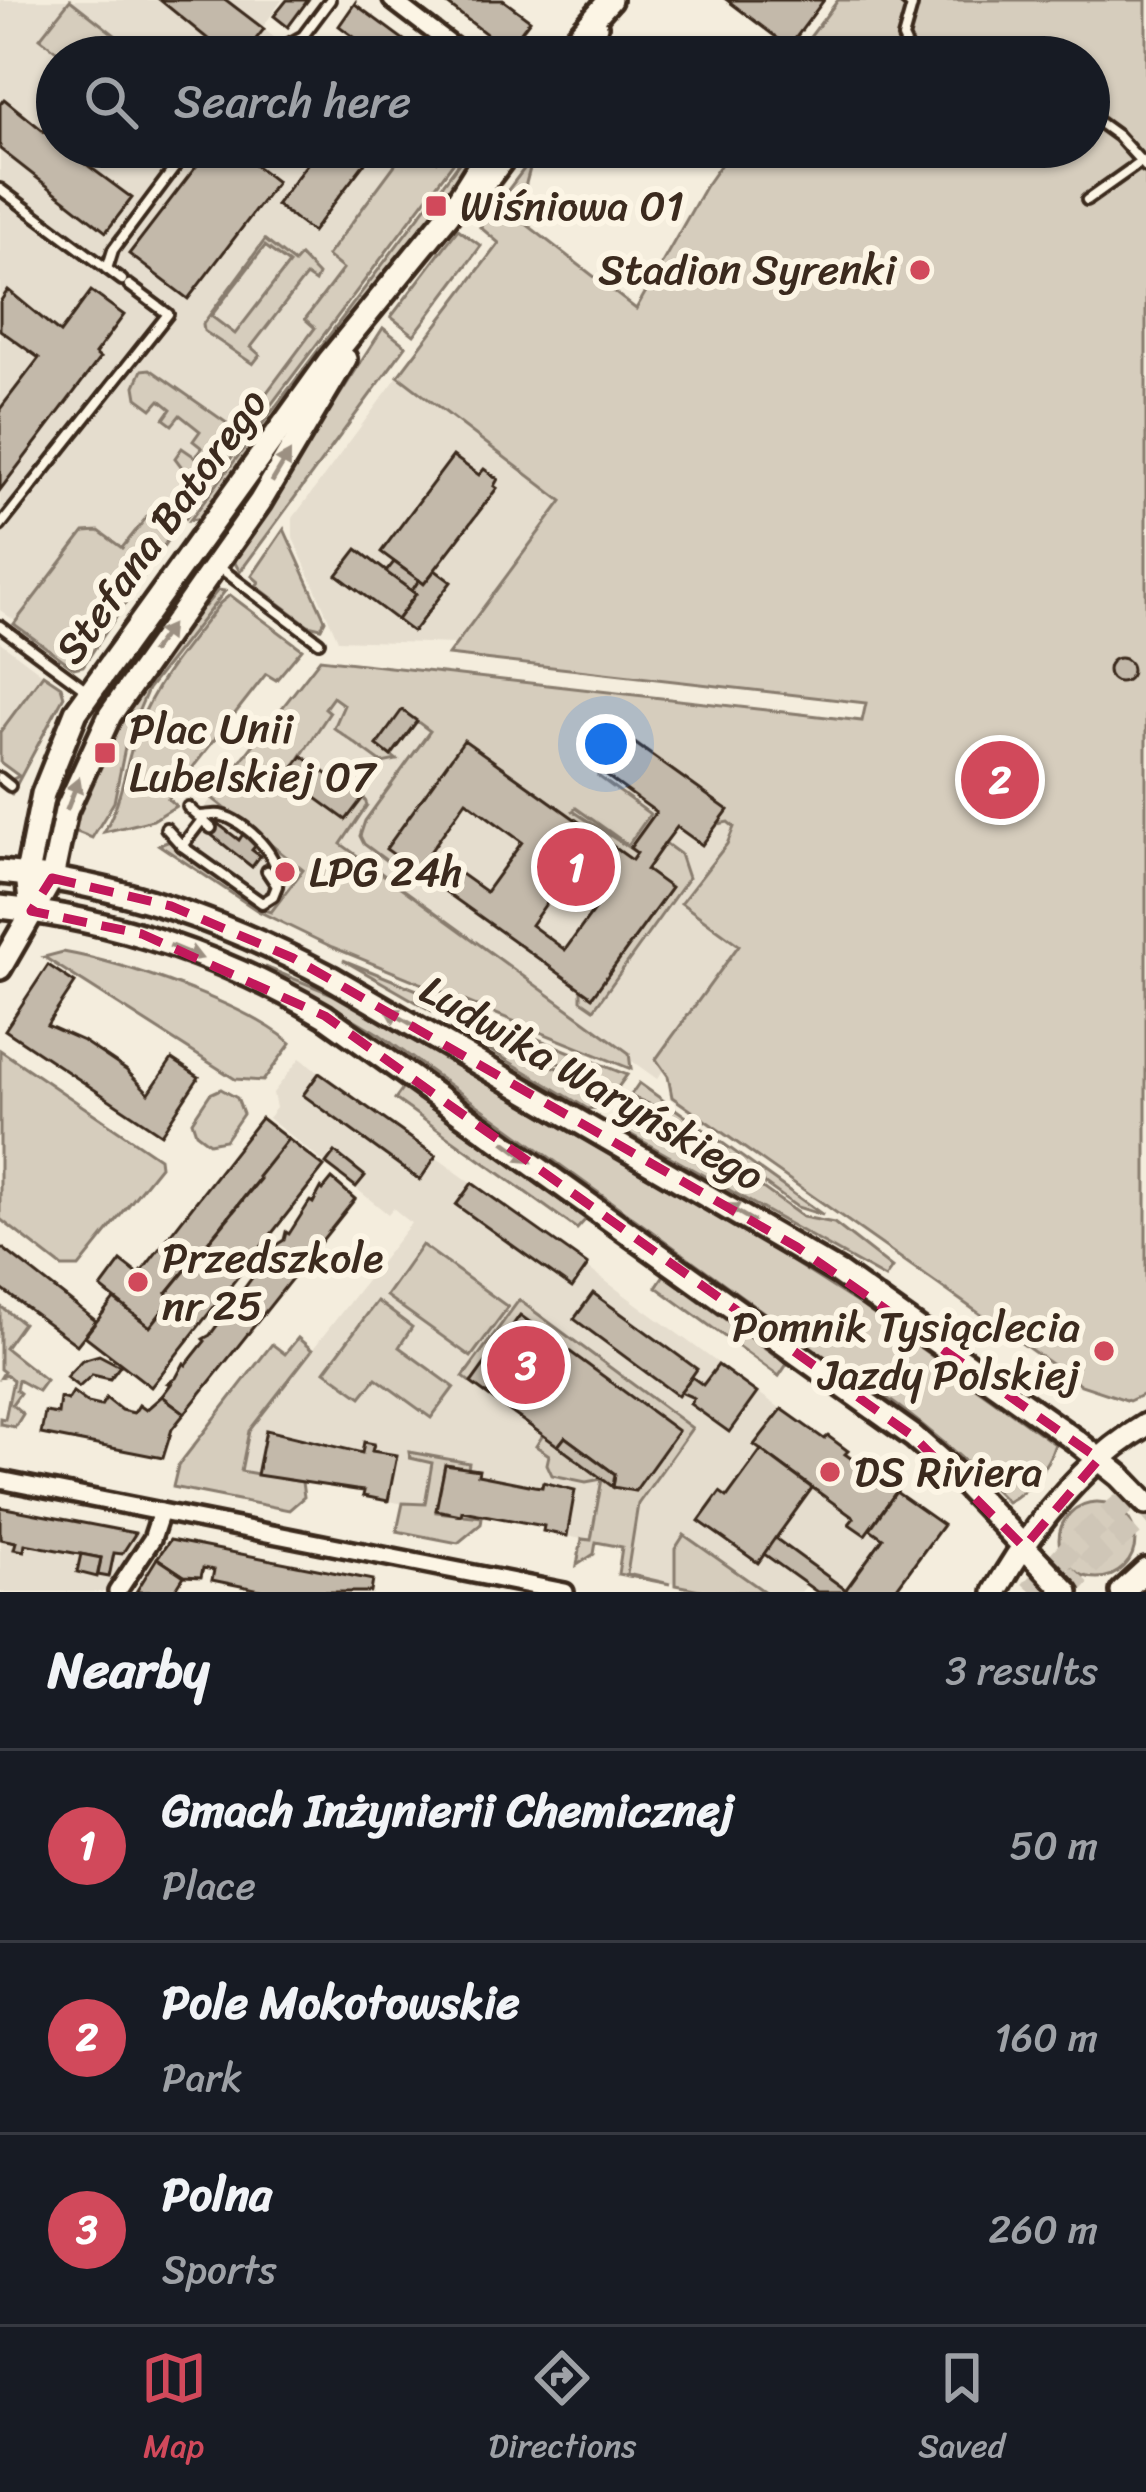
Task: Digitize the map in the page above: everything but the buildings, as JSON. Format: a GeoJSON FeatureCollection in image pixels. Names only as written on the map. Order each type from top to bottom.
{"type":"FeatureCollection","features":[{"type":"Feature","properties":{"kind":"main road"},"geometry":{"type":"LineString","coordinates":[[578,36],[606,4]]}},
{"type":"Feature","properties":{"kind":"main road"},"geometry":{"type":"LineString","coordinates":[[590,36],[606,4]]}},
{"type":"Feature","properties":{"kind":"main road","name":"Stefana Batorego"},"geometry":{"type":"LineString","coordinates":[[31,910],[27,874],[46,783],[86,697],[329,361],[451,211],[478,168]]}},
{"type":"Feature","properties":{"kind":"main road","name":"Stefana Batorego"},"geometry":{"type":"LineString","coordinates":[[451,211],[495,168]]}},
{"type":"Feature","properties":{"kind":"main road","name":"Stefana Batorego"},"geometry":{"type":"LineString","coordinates":[[52,878],[70,799],[110,715],[260,502],[373,311]]}},
{"type":"Feature","properties":{"kind":"main road"},"geometry":{"type":"LineString","coordinates":[[194,549],[216,565]]}},
{"type":"Feature","properties":{"kind":"main road"},"geometry":{"type":"LineString","coordinates":[[86,697],[110,715]]}},
{"type":"Feature","properties":{"kind":"main road","name":"Ludwika Waryńskiego"},"geometry":{"type":"LineString","coordinates":[[0,872],[52,878],[199,916],[332,978],[811,1256],[1099,1459],[1146,1503]]}},
{"type":"Feature","properties":{"kind":"main road"},"geometry":{"type":"LineString","coordinates":[[0,968],[52,878]]}},
{"type":"Feature","properties":{"kind":"main road","name":"Ludwika Waryńskiego"},"geometry":{"type":"LineString","coordinates":[[0,907],[99,922],[142,934],[284,992],[325,1016],[914,1437],[1067,1592]]}},
{"type":"Feature","properties":{"kind":"main road"},"geometry":{"type":"LineString","coordinates":[[995,1592],[1070,1487],[1146,1425]]}},
{"type":"Feature","properties":{"kind":"main road"},"geometry":{"type":"LineString","coordinates":[[1122,1592],[1146,1570]]}},
{"type":"Feature","properties":{"kind":"street"},"geometry":{"type":"LineString","coordinates":[[392,0],[439,36]]}},
{"type":"Feature","properties":{"kind":"street"},"geometry":{"type":"LineString","coordinates":[[0,1480],[565,1592]]}},
{"type":"Feature","properties":{"kind":"street"},"geometry":{"type":"LineString","coordinates":[[117,1592],[152,1539],[161,1512]]}},
{"type":"Feature","properties":{"kind":"lane"},"geometry":{"type":"LineString","coordinates":[[302,36],[330,0]]}},
{"type":"Feature","properties":{"kind":"lane"},"geometry":{"type":"LineString","coordinates":[[904,0],[911,6],[904,36]]}},
{"type":"Feature","properties":{"kind":"lane"},"geometry":{"type":"LineString","coordinates":[[1087,200],[1144,164],[1110,134]]}},
{"type":"Feature","properties":{"kind":"lane"},"geometry":{"type":"LineString","coordinates":[[107,269],[113,250],[174,168]]}},
{"type":"Feature","properties":{"kind":"lane"},"geometry":{"type":"LineString","coordinates":[[0,188],[167,314],[0,526]]}},
{"type":"Feature","properties":{"kind":"lane"},"geometry":{"type":"LineString","coordinates":[[216,565],[319,643]]}},
{"type":"Feature","properties":{"kind":"lane"},"geometry":{"type":"LineString","coordinates":[[0,626],[86,697]]}},
{"type":"Feature","properties":{"kind":"lane"},"geometry":{"type":"LineString","coordinates":[[0,778],[10,786]]}},
{"type":"Feature","properties":{"kind":"lane"},"geometry":{"type":"LineString","coordinates":[[188,807],[211,828]]}},
{"type":"Feature","properties":{"kind":"lane"},"geometry":{"type":"LineString","coordinates":[[166,828],[182,846],[262,903],[274,896],[280,875],[274,856],[236,823],[220,815],[201,818],[182,846]]}},
{"type":"Feature","properties":{"kind":"lane"},"geometry":{"type":"LineString","coordinates":[[267,871],[277,886]]}},
{"type":"Feature","properties":{"kind":"highlighted area"},"geometry":{"type":"Polygon","coordinates":[[[52,878],[171,906],[293,958],[797,1247],[1099,1459],[1024,1547],[914,1437],[325,1016],[142,934],[31,911],[52,878]]]}},
{"type":"Feature","properties":{"kind":"shaded area"},"geometry":{"type":"Polygon","coordinates":[[[0,0],[282,0],[262,28],[272,36],[36,36],[36,168],[406,168],[316,327],[68,660],[0,610],[0,0]]]}},
{"type":"Feature","properties":{"kind":"shaded area"},"geometry":{"type":"Polygon","coordinates":[[[70,0],[116,36],[42,36],[70,0]]]}},
{"type":"Feature","properties":{"kind":"shaded area"},"geometry":{"type":"Polygon","coordinates":[[[838,0],[1146,0],[1146,1393],[1129,1401],[1081,1385],[672,1097],[668,1076],[656,1059],[739,945],[681,903],[727,844],[734,827],[728,822],[718,824],[727,810],[627,737],[598,776],[650,814],[628,845],[576,808],[573,811],[637,853],[632,860],[464,740],[411,879],[360,836],[365,821],[430,731],[403,711],[377,745],[397,760],[382,763],[334,728],[344,705],[333,697],[325,708],[330,712],[287,777],[356,795],[360,788],[367,805],[341,844],[629,1053],[631,1069],[332,947],[258,911],[159,845],[170,841],[256,908],[271,912],[303,870],[212,798],[320,659],[862,721],[866,703],[448,655],[562,501],[398,376],[499,243],[480,227],[525,168],[530,168],[517,217],[636,309],[718,168],[1110,168],[1110,36],[811,36],[838,0]]]}},
{"type":"Feature","properties":{"kind":"shaded area"},"geometry":{"type":"Polygon","coordinates":[[[392,168],[449,168],[186,518],[179,510],[200,477],[184,470],[175,458],[182,448],[195,457],[202,448],[193,441],[200,431],[180,415],[172,425],[164,419],[171,409],[160,400],[152,409],[137,398],[135,386],[142,370],[150,369],[238,431],[315,328],[305,319],[343,269],[327,256],[392,168]]]}},
{"type":"Feature","properties":{"kind":"shaded area"},"geometry":{"type":"Polygon","coordinates":[[[455,168],[467,168],[203,518],[190,520],[455,168]]]}},
{"type":"Feature","properties":{"kind":"shaded area"},"geometry":{"type":"Polygon","coordinates":[[[458,229],[481,246],[414,335],[391,317],[458,229]]]}},
{"type":"Feature","properties":{"kind":"shaded area"},"geometry":{"type":"Polygon","coordinates":[[[265,240],[294,263],[300,256],[318,275],[315,282],[306,276],[251,347],[260,355],[253,364],[204,331],[203,324],[265,240]],[[265,246],[211,316],[235,334],[289,264],[265,246]]]}},
{"type":"Feature","properties":{"kind":"shaded area"},"geometry":{"type":"Polygon","coordinates":[[[383,328],[406,346],[240,572],[237,554],[383,328]]]}},
{"type":"Feature","properties":{"kind":"shaded area"},"geometry":{"type":"Polygon","coordinates":[[[398,376],[563,500],[455,644],[338,640],[293,538],[293,518],[398,376]]]}},
{"type":"Feature","properties":{"kind":"shaded area"},"geometry":{"type":"Polygon","coordinates":[[[150,513],[175,529],[83,666],[74,668],[14,624],[84,532],[99,531],[122,548],[150,513]]]}},
{"type":"Feature","properties":{"kind":"shaded area"},"geometry":{"type":"Polygon","coordinates":[[[284,529],[325,620],[321,628],[308,625],[256,586],[259,582],[252,576],[284,529]]]}},
{"type":"Feature","properties":{"kind":"shaded area"},"geometry":{"type":"Polygon","coordinates":[[[218,590],[225,591],[148,689],[127,738],[114,802],[92,838],[72,830],[95,769],[126,712],[200,603],[205,606],[218,590]]]}},
{"type":"Feature","properties":{"kind":"shaded area"},"geometry":{"type":"Polygon","coordinates":[[[230,595],[302,649],[276,680],[266,674],[168,799],[176,806],[153,820],[104,832],[147,706],[176,660],[230,595]]]}},
{"type":"Feature","properties":{"kind":"shaded area"},"geometry":{"type":"Polygon","coordinates":[[[0,642],[48,678],[0,743],[0,642]]]}},
{"type":"Feature","properties":{"kind":"shaded area"},"geometry":{"type":"Polygon","coordinates":[[[43,674],[61,686],[64,696],[11,795],[13,779],[19,776],[0,762],[0,732],[43,674]]]}},
{"type":"Feature","properties":{"kind":"shaded area"},"geometry":{"type":"Polygon","coordinates":[[[335,690],[852,752],[855,808],[657,1079],[261,794],[335,690]]]}},
{"type":"Feature","properties":{"kind":"shaded area"},"geometry":{"type":"Polygon","coordinates":[[[212,798],[304,871],[270,913],[256,908],[174,847],[212,798]]]}},
{"type":"Feature","properties":{"kind":"shaded area"},"geometry":{"type":"Polygon","coordinates":[[[665,843],[680,854],[688,878],[594,1009],[581,1000],[581,988],[593,996],[670,889],[646,870],[665,843]]]}},
{"type":"Feature","properties":{"kind":"shaded area"},"geometry":{"type":"Polygon","coordinates":[[[63,952],[183,987],[244,1013],[291,1043],[263,1081],[235,1079],[44,957],[63,952]]]}},
{"type":"Feature","properties":{"kind":"shaded area"},"geometry":{"type":"Polygon","coordinates":[[[343,960],[627,1075],[616,1090],[508,1043],[479,1038],[343,960]]]}},
{"type":"Feature","properties":{"kind":"shaded area"},"geometry":{"type":"Polygon","coordinates":[[[265,967],[332,994],[774,1250],[862,1306],[1055,1444],[1042,1470],[1007,1502],[945,1443],[879,1392],[379,1034],[265,967]]]}},
{"type":"Feature","properties":{"kind":"shaded area"},"geometry":{"type":"Polygon","coordinates":[[[468,1037],[564,1070],[612,1094],[601,1107],[588,1109],[468,1037]]]}},
{"type":"Feature","properties":{"kind":"shaded area"},"geometry":{"type":"Polygon","coordinates":[[[0,1050],[159,1158],[160,1166],[79,1267],[62,1267],[0,1219],[0,1050]]]}},
{"type":"Feature","properties":{"kind":"shaded area"},"geometry":{"type":"Polygon","coordinates":[[[300,1058],[763,1396],[823,1438],[828,1436],[827,1441],[943,1525],[894,1592],[817,1592],[807,1585],[801,1592],[715,1592],[626,1574],[638,1504],[691,1428],[603,1479],[591,1541],[543,1531],[543,1526],[240,1472],[249,1431],[411,1223],[393,1208],[388,1214],[268,1118],[276,1108],[273,1093],[300,1058]]]}},
{"type":"Feature","properties":{"kind":"shaded area"},"geometry":{"type":"Polygon","coordinates":[[[639,1083],[823,1215],[797,1207],[661,1109],[630,1096],[639,1083]]]}},
{"type":"Feature","properties":{"kind":"shaded area"},"geometry":{"type":"Polygon","coordinates":[[[403,1088],[586,1219],[577,1229],[395,1099],[403,1088]]]}},
{"type":"Feature","properties":{"kind":"shaded area"},"geometry":{"type":"Polygon","coordinates":[[[221,1089],[237,1098],[243,1114],[225,1140],[209,1143],[196,1133],[192,1121],[210,1094],[221,1089]]]}},
{"type":"Feature","properties":{"kind":"shaded area"},"geometry":{"type":"Polygon","coordinates":[[[627,1100],[665,1118],[803,1217],[834,1223],[892,1268],[885,1278],[621,1129],[618,1115],[627,1100]]]}},
{"type":"Feature","properties":{"kind":"shaded area"},"geometry":{"type":"Polygon","coordinates":[[[422,1245],[508,1307],[471,1357],[386,1296],[422,1245]]]}},
{"type":"Feature","properties":{"kind":"shaded area"},"geometry":{"type":"Polygon","coordinates":[[[664,1275],[787,1364],[779,1376],[656,1287],[664,1275]]]}},
{"type":"Feature","properties":{"kind":"shaded area"},"geometry":{"type":"Polygon","coordinates":[[[519,1300],[692,1428],[638,1504],[627,1574],[670,1584],[618,1574],[622,1547],[596,1542],[594,1554],[577,1565],[582,1539],[591,1540],[602,1479],[586,1482],[552,1475],[549,1455],[536,1446],[543,1435],[463,1377],[519,1300]]]}},
{"type":"Feature","properties":{"kind":"shaded area"},"geometry":{"type":"Polygon","coordinates":[[[377,1301],[412,1327],[399,1347],[454,1387],[431,1418],[376,1378],[361,1397],[325,1371],[377,1301]]]}},
{"type":"Feature","properties":{"kind":"shaded area"},"geometry":{"type":"Polygon","coordinates":[[[0,1306],[23,1323],[5,1348],[46,1380],[38,1391],[18,1380],[20,1393],[12,1404],[23,1414],[15,1427],[0,1424],[13,1380],[1,1377],[0,1306]]]}},
{"type":"Feature","properties":{"kind":"shaded area"},"geometry":{"type":"Polygon","coordinates":[[[298,1338],[312,1350],[249,1431],[241,1471],[302,1482],[304,1497],[289,1510],[173,1487],[178,1466],[272,1344],[285,1354],[298,1338]]]}},
{"type":"Feature","properties":{"kind":"shaded area"},"geometry":{"type":"Polygon","coordinates":[[[409,1452],[469,1463],[468,1469],[445,1465],[436,1512],[482,1517],[481,1524],[458,1543],[397,1531],[403,1503],[425,1504],[432,1463],[410,1458],[409,1452]]]}},
{"type":"Feature","properties":{"kind":"shaded area"},"geometry":{"type":"Polygon","coordinates":[[[1097,1502],[1124,1513],[1135,1540],[1124,1567],[1097,1578],[1070,1567],[1059,1540],[1070,1513],[1097,1502]]]}},
{"type":"Feature","properties":{"kind":"shaded area"},"geometry":{"type":"Polygon","coordinates":[[[0,1507],[144,1534],[109,1592],[0,1592],[0,1507]]]}},
{"type":"Feature","properties":{"kind":"shaded area"},"geometry":{"type":"Polygon","coordinates":[[[684,1535],[765,1592],[710,1592],[675,1585],[675,1549],[684,1535]]]}},
{"type":"Feature","properties":{"kind":"tunnel"},"geometry":{"type":"LineString","coordinates":[[1031,1592],[1077,1542],[1146,1485]]}},
{"type":"Feature","properties":{"kind":"tunnel"},"geometry":{"type":"LineString","coordinates":[[1064,1592],[1146,1514]]}},
{"type":"Feature","properties":{"kind":"place","name":"Wiśniowa 01"},"geometry":{"type":"Point","coordinates":[436,206]}},
{"type":"Feature","properties":{"kind":"place","name":"Stadion Syrenki"},"geometry":{"type":"Point","coordinates":[920,270]}},
{"type":"Feature","properties":{"kind":"place","name":"Plac Unii Lubelskiej 07"},"geometry":{"type":"Point","coordinates":[105,753]}},
{"type":"Feature","properties":{"kind":"place","name":"Pole Mokotowskie"},"geometry":{"type":"Point","coordinates":[1000,780]}},
{"type":"Feature","properties":{"kind":"place","name":"Gmach Inżynierii Chemicznej"},"geometry":{"type":"Point","coordinates":[576,867]}},
{"type":"Feature","properties":{"kind":"place","name":"LPG 24h"},"geometry":{"type":"Point","coordinates":[285,872]}},
{"type":"Feature","properties":{"kind":"place","name":"Przedszkole nr 25"},"geometry":{"type":"Point","coordinates":[138,1282]}},
{"type":"Feature","properties":{"kind":"place","name":"Pomnik Tysiąclecia Jazdy Polskiej"},"geometry":{"type":"Point","coordinates":[1104,1351]}},
{"type":"Feature","properties":{"kind":"place","name":"Polna"},"geometry":{"type":"Point","coordinates":[526,1365]}},
{"type":"Feature","properties":{"kind":"place","name":"DS Riviera"},"geometry":{"type":"Point","coordinates":[830,1472]}}]}
